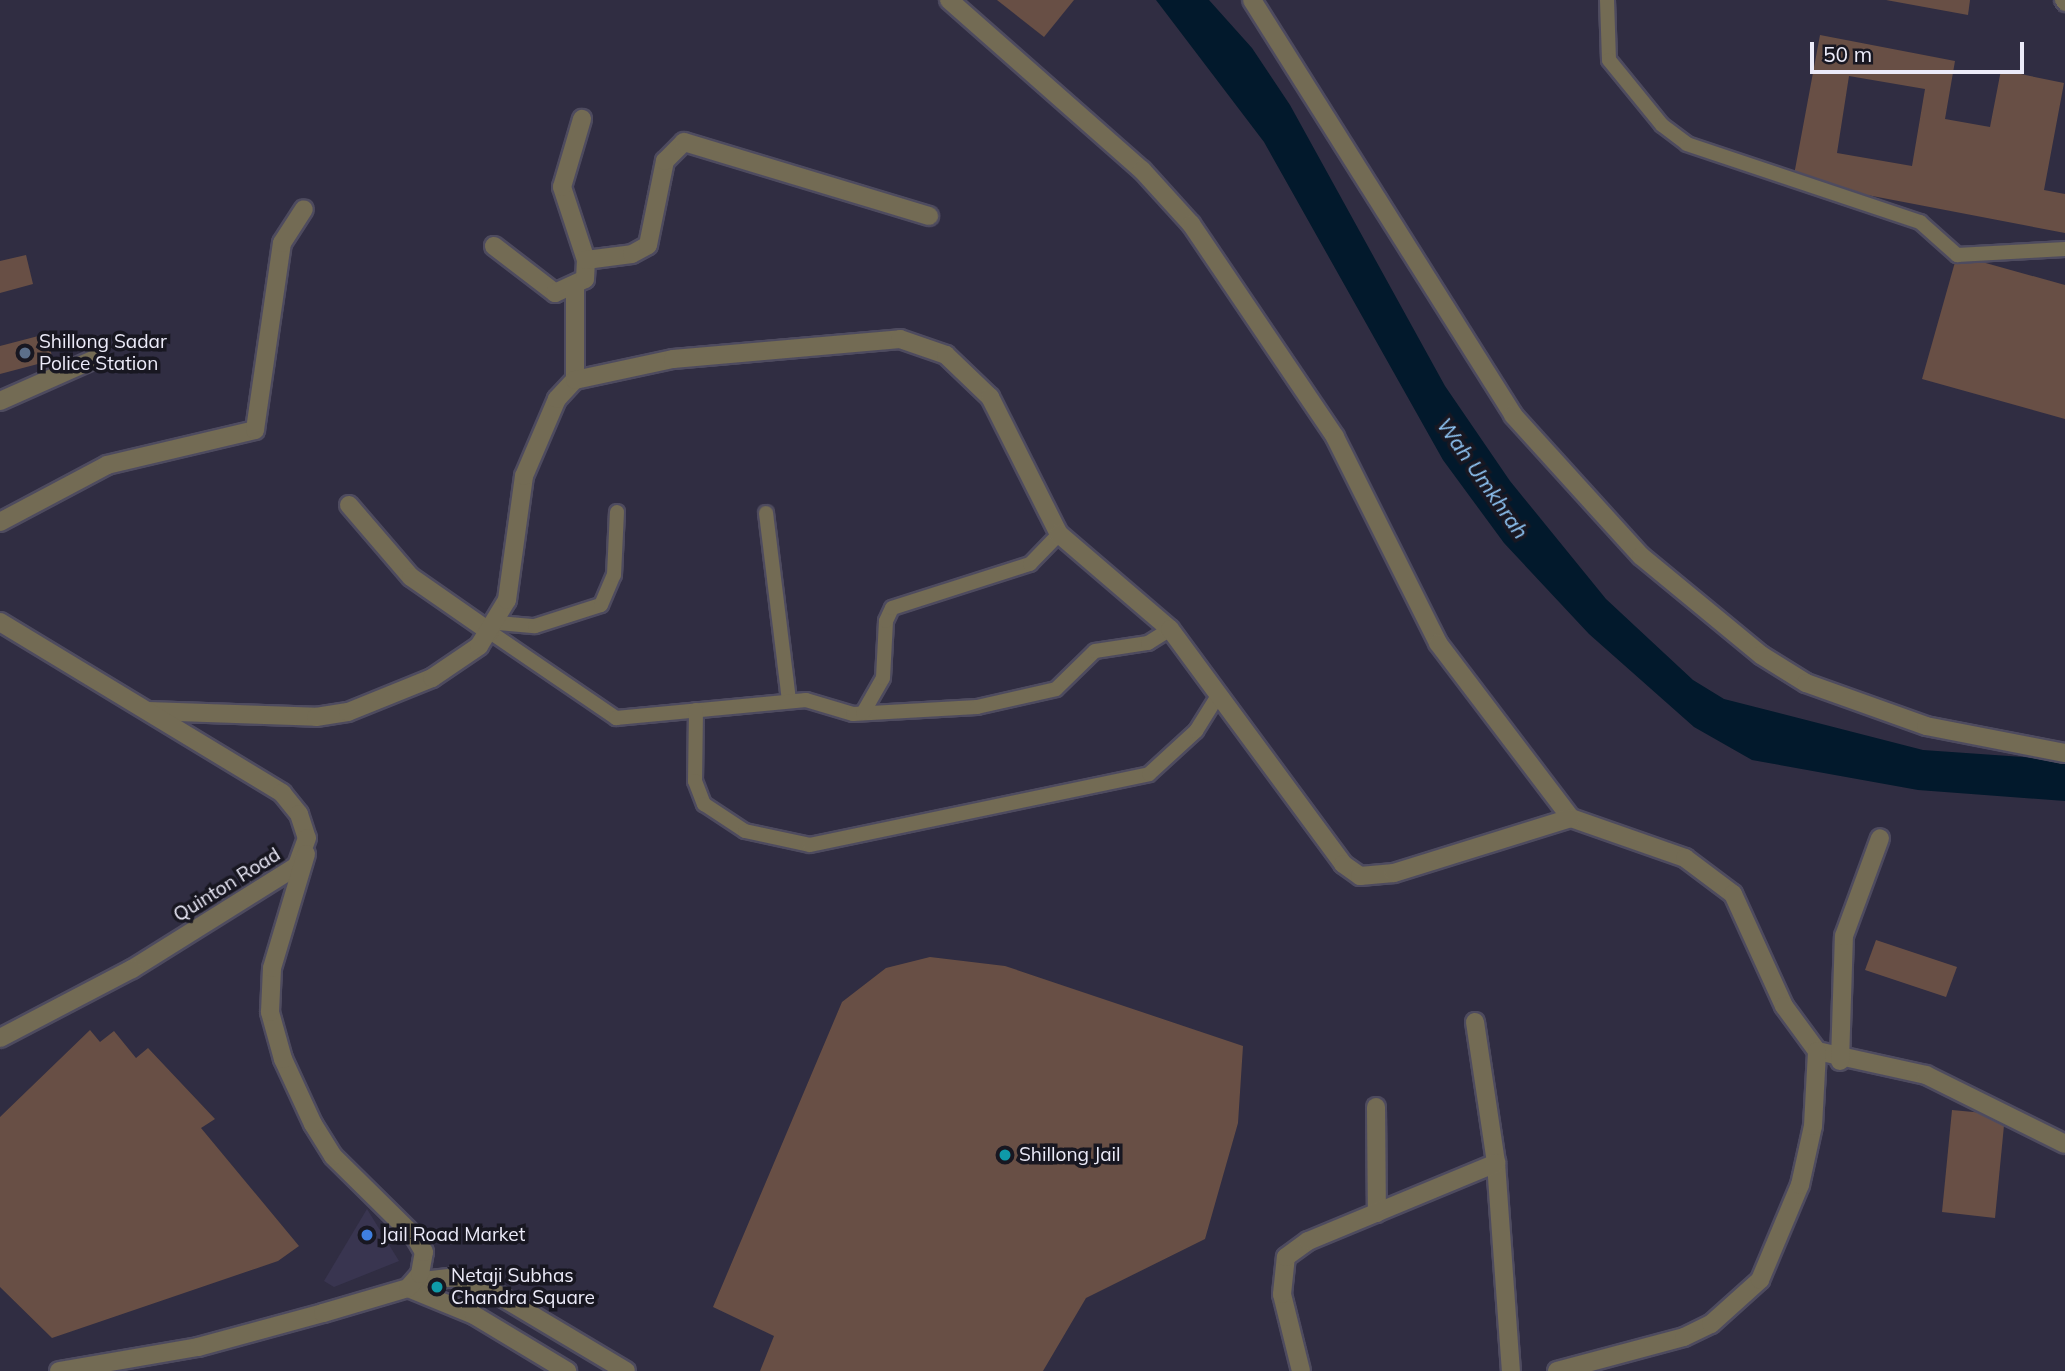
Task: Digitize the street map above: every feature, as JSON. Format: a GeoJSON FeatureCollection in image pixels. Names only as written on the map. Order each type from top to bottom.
{"type":"FeatureCollection","features":[{"type":"Feature","properties":{"kind":"street"},"geometry":{"type":"LineString","coordinates":[[949,0],[1142,170],[1191,224],[1335,437],[1438,643],[1571,818],[1685,858],[1732,894],[1784,1006],[1817,1051],[1840,1061],[1926,1075],[2065,1144]]}},
{"type":"Feature","properties":{"kind":"street"},"geometry":{"type":"LineString","coordinates":[[1252,0],[1513,415],[1576,492],[1641,556],[1806,683],[1926,726],[2065,753]]}},
{"type":"Feature","properties":{"kind":"street"},"geometry":{"type":"LineString","coordinates":[[494,246],[555,293],[575,286],[585,279],[586,260],[562,187],[582,119]]}},
{"type":"Feature","properties":{"kind":"street"},"geometry":{"type":"LineString","coordinates":[[586,260],[632,254],[648,245],[665,161],[684,142],[929,216]]}},
{"type":"Feature","properties":{"kind":"street"},"geometry":{"type":"LineString","coordinates":[[0,522],[107,465],[255,429],[282,243],[304,209]]}},
{"type":"Feature","properties":{"kind":"street"},"geometry":{"type":"LineString","coordinates":[[575,286],[575,380]]}},
{"type":"Feature","properties":{"kind":"street"},"geometry":{"type":"LineString","coordinates":[[148,712],[316,717],[348,712],[432,678],[494,628],[524,476],[557,399],[575,380],[673,359],[900,339],[946,355],[990,397],[1059,534],[1170,629],[1343,864],[1360,876],[1394,873],[1571,818]]}},
{"type":"Feature","properties":{"kind":"street"},"geometry":{"type":"LineString","coordinates":[[0,401],[95,359]]}},
{"type":"Feature","properties":{"kind":"street"},"geometry":{"type":"LineString","coordinates":[[349,505],[411,577],[494,628]]}},
{"type":"Feature","properties":{"kind":"street","name":"Quinton Road"},"geometry":{"type":"LineString","coordinates":[[0,622],[282,793],[299,814],[306,854],[297,866],[132,969],[0,1038]]}},
{"type":"Feature","properties":{"kind":"street"},"geometry":{"type":"LineString","coordinates":[[1840,1061],[1844,936],[1880,838]]}},
{"type":"Feature","properties":{"kind":"street"},"geometry":{"type":"LineString","coordinates":[[306,854],[272,968],[270,1012],[282,1059],[333,1156],[421,1247],[424,1266],[412,1285]]}},
{"type":"Feature","properties":{"kind":"street"},"geometry":{"type":"LineString","coordinates":[[1475,1021],[1496,1163],[1511,1371]]}},
{"type":"Feature","properties":{"kind":"street"},"geometry":{"type":"LineString","coordinates":[[1557,1371],[1684,1337],[1711,1324],[1760,1280],[1800,1185],[1813,1126],[1817,1051]]}},
{"type":"Feature","properties":{"kind":"street"},"geometry":{"type":"LineString","coordinates":[[1376,1107],[1377,1213]]}},
{"type":"Feature","properties":{"kind":"street"},"geometry":{"type":"LineString","coordinates":[[1301,1371],[1282,1294],[1286,1257],[1377,1213],[1496,1163]]}},
{"type":"Feature","properties":{"kind":"street"},"geometry":{"type":"LineString","coordinates":[[59,1371],[198,1347],[412,1285],[453,1277],[485,1287],[626,1371]]}},
{"type":"Feature","properties":{"kind":"street"},"geometry":{"type":"LineString","coordinates":[[412,1285],[463,1309],[567,1371]]}},
{"type":"Feature","properties":{"kind":"lane"},"geometry":{"type":"LineString","coordinates":[[1607,0],[1609,60],[1662,125],[1687,144],[1920,222],[1957,255],[2065,249]]}},
{"type":"Feature","properties":{"kind":"lane"},"geometry":{"type":"LineString","coordinates":[[494,628],[535,626],[601,605],[614,575],[617,512]]}},
{"type":"Feature","properties":{"kind":"lane"},"geometry":{"type":"LineString","coordinates":[[766,513],[789,700]]}},
{"type":"Feature","properties":{"kind":"lane"},"geometry":{"type":"LineString","coordinates":[[863,713],[883,678],[886,621],[892,608],[1030,564],[1059,534]]}},
{"type":"Feature","properties":{"kind":"lane"},"geometry":{"type":"LineString","coordinates":[[494,628],[580,689],[607,717],[789,700],[863,713],[977,707],[1056,689],[1095,651],[1149,643],[1170,629]]}},
{"type":"Feature","properties":{"kind":"lane"},"geometry":{"type":"LineString","coordinates":[[696,710],[695,781],[704,804],[745,831],[810,845],[1149,774],[1196,731],[1219,694]]}},
{"type":"Feature","properties":{"kind":"shaded area","name":"Jail Road Market"},"geometry":{"type":"Polygon","coordinates":[[[367,1209],[399,1261],[334,1287],[324,1281],[367,1209]]]}},
{"type":"Feature","properties":{"kind":"water","name":"Wah Umkhrah"},"geometry":{"type":"Polygon","coordinates":[[[1156,0],[1209,0],[1252,48],[1290,105],[1445,386],[1510,481],[1606,599],[1693,680],[1724,699],[1923,750],[2065,760],[2065,801],[1918,790],[1752,760],[1694,727],[1589,634],[1504,543],[1443,460],[1264,142],[1156,0]]]}},
{"type":"Feature","properties":{"kind":"building"},"geometry":{"type":"Polygon","coordinates":[[[997,0],[1074,0],[1044,37],[997,0]]]}},
{"type":"Feature","properties":{"kind":"building"},"geometry":{"type":"Polygon","coordinates":[[[1886,0],[1970,0],[1968,15],[1886,0]]]}},
{"type":"Feature","properties":{"kind":"building"},"geometry":{"type":"Polygon","coordinates":[[[1820,35],[1955,61],[1945,119],[1990,127],[2001,70],[2064,83],[2044,190],[2065,194],[2065,233],[1815,185],[1816,179],[1794,175],[1820,35]],[[1849,76],[1837,153],[1912,166],[1925,89],[1849,76]]]}},
{"type":"Feature","properties":{"kind":"building","name":"Shillong Sadar Police Station"},"geometry":{"type":"Polygon","coordinates":[[[26,255],[33,284],[0,293],[0,261],[26,255]]]}},
{"type":"Feature","properties":{"kind":"building"},"geometry":{"type":"Polygon","coordinates":[[[1957,255],[2065,285],[2065,419],[1922,379],[1957,255]]]}},
{"type":"Feature","properties":{"kind":"building","name":"Shillong Sadar Police Station"},"geometry":{"type":"Polygon","coordinates":[[[46,334],[53,360],[0,374],[0,346],[46,334]]]}},
{"type":"Feature","properties":{"kind":"building"},"geometry":{"type":"Polygon","coordinates":[[[1876,940],[1957,967],[1946,997],[1865,970],[1876,940]]]}},
{"type":"Feature","properties":{"kind":"building","name":"Shillong Jail"},"geometry":{"type":"Polygon","coordinates":[[[930,957],[1005,966],[1243,1046],[1238,1123],[1205,1239],[1086,1298],[1043,1371],[760,1371],[774,1336],[713,1307],[842,1002],[886,968],[930,957]]]}},
{"type":"Feature","properties":{"kind":"building"},"geometry":{"type":"Polygon","coordinates":[[[90,1030],[100,1042],[114,1031],[136,1058],[148,1048],[215,1119],[201,1128],[299,1246],[278,1261],[52,1338],[0,1287],[0,1117],[90,1030]]]}},
{"type":"Feature","properties":{"kind":"building"},"geometry":{"type":"Polygon","coordinates":[[[1952,1110],[2005,1115],[1995,1218],[1942,1212],[1952,1110]]]}},
{"type":"Feature","properties":{"kind":"place","name":"Shillong Sadar Police Station"},"geometry":{"type":"Point","coordinates":[25,353]}},
{"type":"Feature","properties":{"kind":"place","name":"Shillong Jail"},"geometry":{"type":"Point","coordinates":[1005,1155]}},
{"type":"Feature","properties":{"kind":"place","name":"Jail Road Market"},"geometry":{"type":"Point","coordinates":[367,1235]}},
{"type":"Feature","properties":{"kind":"place","name":"Netaji Subhas Chandra Square"},"geometry":{"type":"Point","coordinates":[437,1287]}}]}
